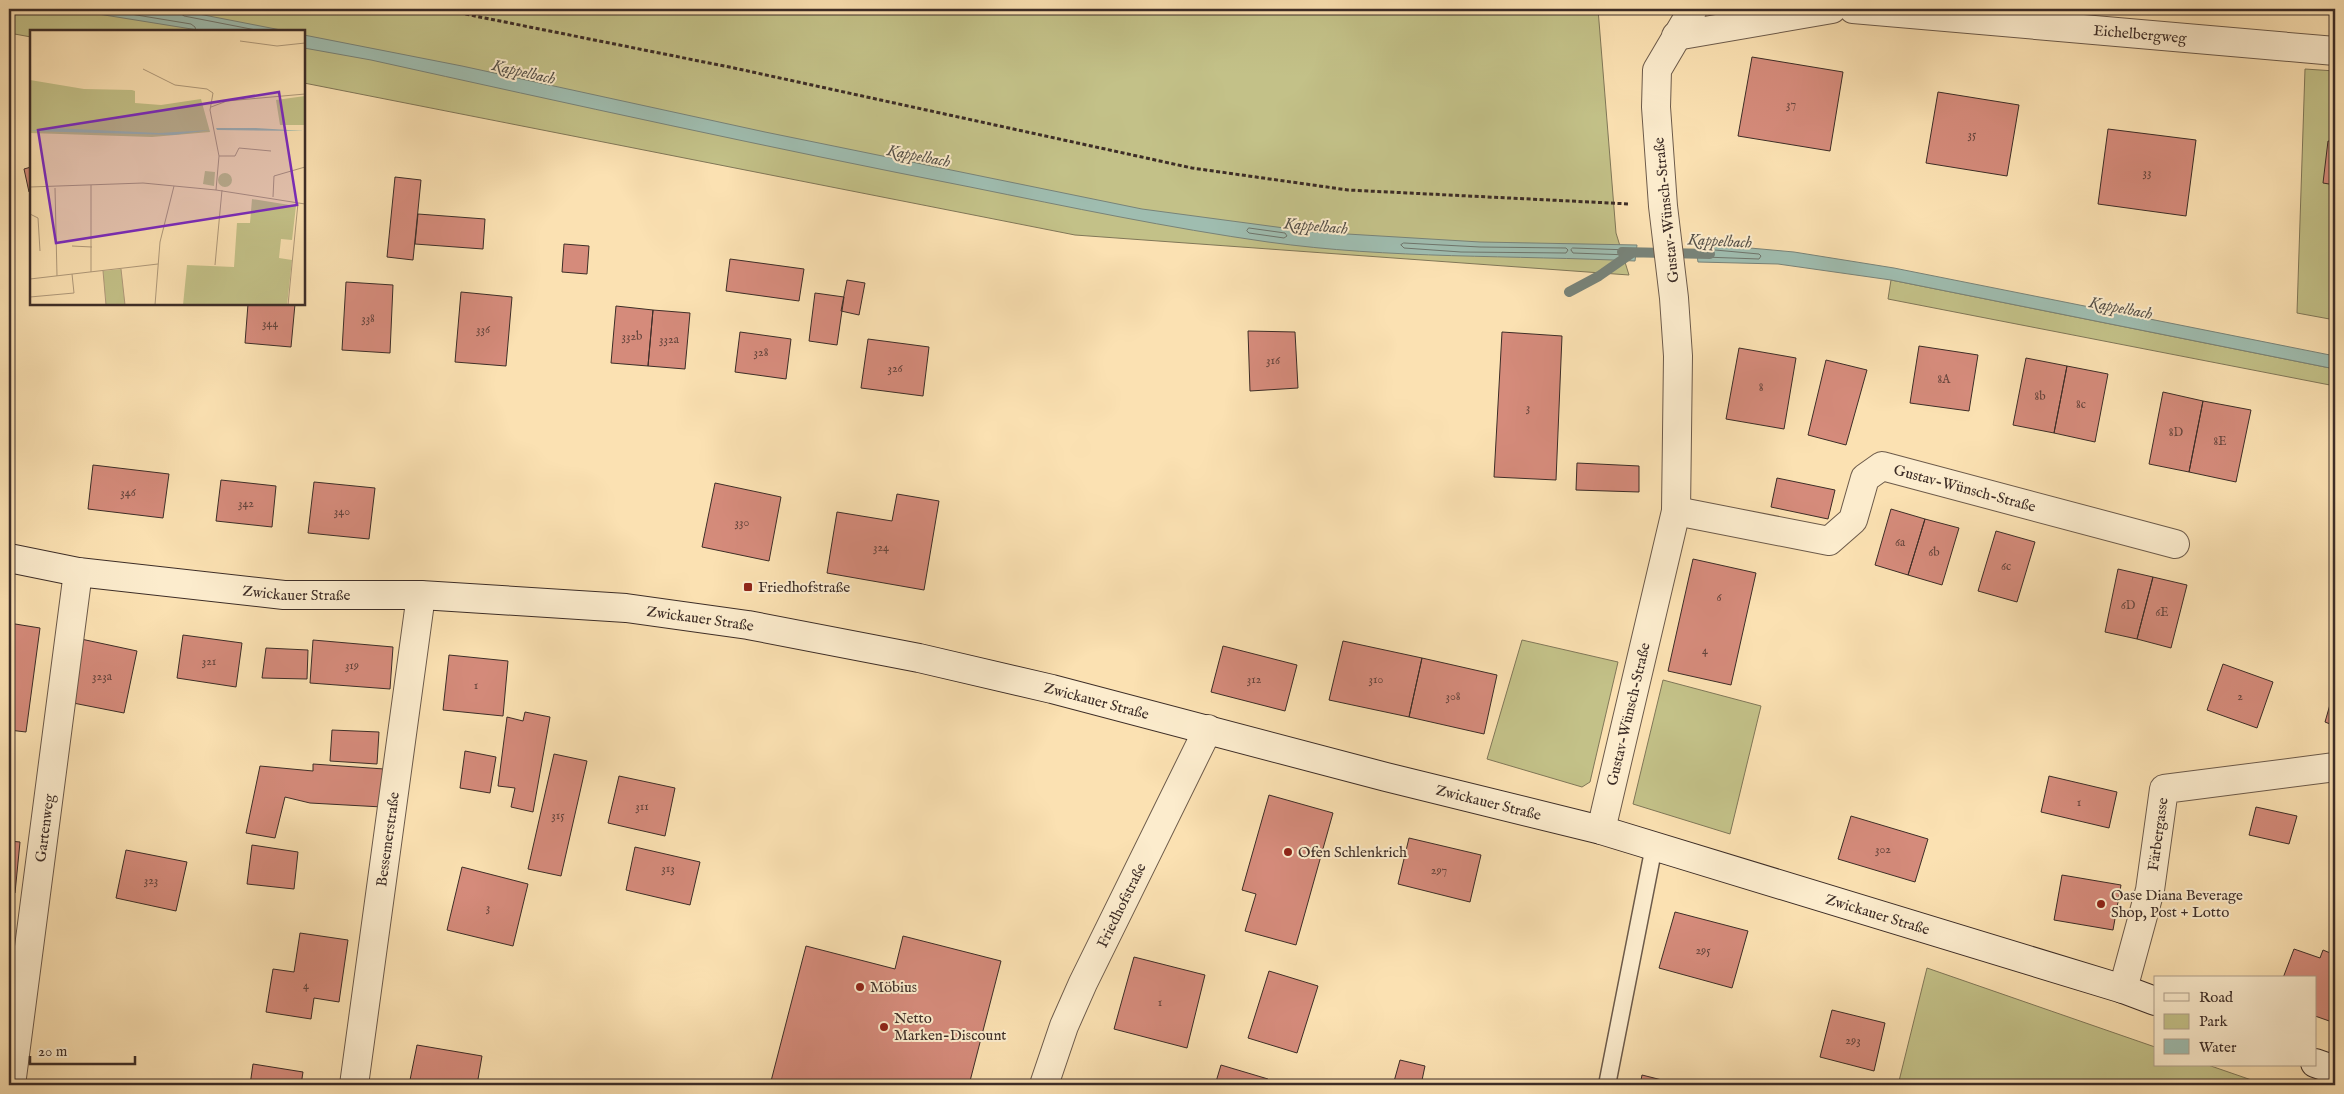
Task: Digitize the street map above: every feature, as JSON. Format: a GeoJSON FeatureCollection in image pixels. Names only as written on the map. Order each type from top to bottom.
{"type":"FeatureCollection","features":[{"type":"Feature","properties":{"kind":"street","name":"Gustav-Wünsch-Straße"},"geometry":{"type":"LineString","coordinates":[[1600,830],[1676,511],[1678,356],[1674,298],[1663,206],[1656,107],[1657,70],[1693,9]]}},
{"type":"Feature","properties":{"kind":"street"},"geometry":{"type":"LineString","coordinates":[[1676,36],[1832,9]]}},
{"type":"Feature","properties":{"kind":"street","name":"Eichelbergweg"},"geometry":{"type":"LineString","coordinates":[[1853,9],[2335,51]]}},
{"type":"Feature","properties":{"kind":"street","name":"Gustav-Wünsch-Straße"},"geometry":{"type":"LineString","coordinates":[[1676,511],[1829,541],[1853,520],[1865,478],[1882,466],[2176,544]]}},
{"type":"Feature","properties":{"kind":"street","name":"Zwickauer Straße"},"geometry":{"type":"LineString","coordinates":[[9,558],[78,572],[284,595],[421,595],[626,608],[748,625],[919,658],[1208,729],[1386,777],[1600,830],[2123,989],[2154,1001]]}},
{"type":"Feature","properties":{"kind":"street","name":"Gartenweg"},"geometry":{"type":"LineString","coordinates":[[11,1085],[78,572]]}},
{"type":"Feature","properties":{"kind":"street","name":"Bessemerstraße"},"geometry":{"type":"LineString","coordinates":[[354,1085],[421,595]]}},
{"type":"Feature","properties":{"kind":"street","name":"Friedhofstraße"},"geometry":{"type":"LineString","coordinates":[[1044,1085],[1064,1026],[1083,983],[1208,729]]}},
{"type":"Feature","properties":{"kind":"street","name":"Färbergasse"},"geometry":{"type":"LineString","coordinates":[[2123,989],[2150,890],[2164,789],[2335,767]]}},
{"type":"Feature","properties":{"kind":"street"},"geometry":{"type":"LineString","coordinates":[[2316,1063],[2335,1070]]}},
{"type":"Feature","properties":{"kind":"lane"},"geometry":{"type":"LineString","coordinates":[[1607,1085],[1654,846]]}},
{"type":"Feature","properties":{"kind":"path"},"geometry":{"type":"LineString","coordinates":[[440,9],[734,68],[1192,168],[1348,190],[1663,206]]}},
{"type":"Feature","properties":{"kind":"green space"},"geometry":{"type":"Polygon","coordinates":[[[9,9],[1598,9],[1616,233],[1629,275],[1075,235],[305,83],[305,30],[30,30],[30,37],[9,33],[9,9]]]}},
{"type":"Feature","properties":{"kind":"green space"},"geometry":{"type":"Polygon","coordinates":[[[2305,69],[2335,71],[2335,320],[2297,313],[2305,69]]]}},
{"type":"Feature","properties":{"kind":"green space"},"geometry":{"type":"Polygon","coordinates":[[[1891,280],[2335,369],[2335,386],[1888,299],[1891,280]]]}},
{"type":"Feature","properties":{"kind":"green space"},"geometry":{"type":"Polygon","coordinates":[[[1522,640],[1618,662],[1590,782],[1582,787],[1487,759],[1522,640]]]}},
{"type":"Feature","properties":{"kind":"green space"},"geometry":{"type":"Polygon","coordinates":[[[1663,680],[1761,706],[1730,834],[1633,804],[1663,680]]]}},
{"type":"Feature","properties":{"kind":"green space"},"geometry":{"type":"Polygon","coordinates":[[[1927,968],[2154,1047],[2154,1066],[2211,1066],[2266,1085],[1898,1085],[1927,968]]]}},
{"type":"Feature","properties":{"kind":"water"},"geometry":{"type":"Polygon","coordinates":[[[67,9],[173,9],[281,30],[198,30],[67,9]]]}},
{"type":"Feature","properties":{"kind":"water"},"geometry":{"type":"Polygon","coordinates":[[[305,35],[462,66],[765,132],[1142,209],[1314,232],[1480,242],[1637,245],[1635,261],[1406,254],[1268,242],[1082,210],[820,157],[371,60],[305,48],[305,35]]]}},
{"type":"Feature","properties":{"kind":"water"},"geometry":{"type":"Polygon","coordinates":[[[1695,243],[1794,252],[1894,268],[2335,356],[2335,369],[1891,280],[1778,264],[1698,262],[1695,243]]]}},
{"type":"Feature","properties":{"kind":"building"},"geometry":{"type":"Polygon","coordinates":[[[1752,57],[1843,72],[1830,151],[1738,136],[1752,57]]]}},
{"type":"Feature","properties":{"kind":"building"},"geometry":{"type":"Polygon","coordinates":[[[1938,92],[2019,105],[2007,176],[1926,163],[1938,92]]]}},
{"type":"Feature","properties":{"kind":"building"},"geometry":{"type":"Polygon","coordinates":[[[2108,129],[2196,140],[2186,216],[2098,204],[2108,129]]]}},
{"type":"Feature","properties":{"kind":"building"},"geometry":{"type":"Polygon","coordinates":[[[2328,141],[2335,142],[2335,185],[2323,183],[2328,141]]]}},
{"type":"Feature","properties":{"kind":"building"},"geometry":{"type":"Polygon","coordinates":[[[30,167],[30,192],[29,192],[24,169],[30,167]]]}},
{"type":"Feature","properties":{"kind":"building"},"geometry":{"type":"Polygon","coordinates":[[[395,177],[421,180],[413,260],[387,257],[395,177]]]}},
{"type":"Feature","properties":{"kind":"building"},"geometry":{"type":"Polygon","coordinates":[[[418,214],[485,219],[483,249],[415,244],[418,214]]]}},
{"type":"Feature","properties":{"kind":"building"},"geometry":{"type":"Polygon","coordinates":[[[564,244],[589,246],[587,274],[562,272],[564,244]]]}},
{"type":"Feature","properties":{"kind":"building"},"geometry":{"type":"Polygon","coordinates":[[[730,259],[804,269],[799,301],[726,291],[730,259]]]}},
{"type":"Feature","properties":{"kind":"building"},"geometry":{"type":"Polygon","coordinates":[[[847,280],[865,283],[859,315],[841,311],[847,280]]]}},
{"type":"Feature","properties":{"kind":"building"},"geometry":{"type":"Polygon","coordinates":[[[346,282],[393,285],[390,353],[342,350],[346,282]]]}},
{"type":"Feature","properties":{"kind":"building"},"geometry":{"type":"Polygon","coordinates":[[[461,292],[512,297],[506,366],[455,362],[461,292]]]}},
{"type":"Feature","properties":{"kind":"building"},"geometry":{"type":"Polygon","coordinates":[[[815,293],[844,297],[837,345],[809,341],[815,293]]]}},
{"type":"Feature","properties":{"kind":"building"},"geometry":{"type":"Polygon","coordinates":[[[248,305],[295,305],[291,347],[245,343],[248,305]]]}},
{"type":"Feature","properties":{"kind":"building"},"geometry":{"type":"Polygon","coordinates":[[[616,306],[653,310],[648,366],[611,363],[616,306]]]}},
{"type":"Feature","properties":{"kind":"building"},"geometry":{"type":"Polygon","coordinates":[[[653,310],[690,313],[685,369],[648,366],[653,310]]]}},
{"type":"Feature","properties":{"kind":"building"},"geometry":{"type":"Polygon","coordinates":[[[1248,331],[1295,332],[1298,388],[1250,391],[1248,331]]]}},
{"type":"Feature","properties":{"kind":"building"},"geometry":{"type":"Polygon","coordinates":[[[740,332],[791,339],[786,379],[735,372],[740,332]]]}},
{"type":"Feature","properties":{"kind":"building"},"geometry":{"type":"Polygon","coordinates":[[[1502,332],[1562,336],[1556,480],[1494,477],[1502,332]]]}},
{"type":"Feature","properties":{"kind":"building"},"geometry":{"type":"Polygon","coordinates":[[[868,339],[929,347],[923,396],[861,388],[868,339]]]}},
{"type":"Feature","properties":{"kind":"building"},"geometry":{"type":"Polygon","coordinates":[[[1919,346],[1978,355],[1969,411],[1910,403],[1919,346]]]}},
{"type":"Feature","properties":{"kind":"building"},"geometry":{"type":"Polygon","coordinates":[[[1739,348],[1796,358],[1784,429],[1726,419],[1739,348]]]}},
{"type":"Feature","properties":{"kind":"building"},"geometry":{"type":"Polygon","coordinates":[[[2026,358],[2067,366],[2054,433],[2013,425],[2026,358]]]}},
{"type":"Feature","properties":{"kind":"building"},"geometry":{"type":"Polygon","coordinates":[[[1826,360],[1867,370],[1846,445],[1808,435],[1826,360]]]}},
{"type":"Feature","properties":{"kind":"building"},"geometry":{"type":"Polygon","coordinates":[[[2067,366],[2108,374],[2095,442],[2054,433],[2067,366]]]}},
{"type":"Feature","properties":{"kind":"building"},"geometry":{"type":"Polygon","coordinates":[[[2163,392],[2203,401],[2189,472],[2149,464],[2163,392]]]}},
{"type":"Feature","properties":{"kind":"building"},"geometry":{"type":"Polygon","coordinates":[[[2203,401],[2251,410],[2236,482],[2189,472],[2203,401]]]}},
{"type":"Feature","properties":{"kind":"building"},"geometry":{"type":"Polygon","coordinates":[[[1577,463],[1639,466],[1639,492],[1576,490],[1577,463]]]}},
{"type":"Feature","properties":{"kind":"building"},"geometry":{"type":"Polygon","coordinates":[[[93,465],[169,474],[163,518],[88,509],[93,465]]]}},
{"type":"Feature","properties":{"kind":"building"},"geometry":{"type":"Polygon","coordinates":[[[1777,478],[1835,490],[1828,519],[1771,507],[1777,478]]]}},
{"type":"Feature","properties":{"kind":"building"},"geometry":{"type":"Polygon","coordinates":[[[221,480],[276,486],[272,527],[216,521],[221,480]]]}},
{"type":"Feature","properties":{"kind":"building"},"geometry":{"type":"Polygon","coordinates":[[[314,482],[375,488],[369,539],[308,533],[314,482]]]}},
{"type":"Feature","properties":{"kind":"building"},"geometry":{"type":"Polygon","coordinates":[[[715,483],[781,497],[769,561],[702,547],[715,483]]]}},
{"type":"Feature","properties":{"kind":"building"},"geometry":{"type":"Polygon","coordinates":[[[897,494],[939,501],[924,590],[827,573],[837,512],[892,521],[897,494]]]}},
{"type":"Feature","properties":{"kind":"building"},"geometry":{"type":"Polygon","coordinates":[[[1891,509],[1925,519],[1908,575],[1875,565],[1891,509]]]}},
{"type":"Feature","properties":{"kind":"building"},"geometry":{"type":"Polygon","coordinates":[[[1925,519],[1959,528],[1942,585],[1908,575],[1925,519]]]}},
{"type":"Feature","properties":{"kind":"building"},"geometry":{"type":"Polygon","coordinates":[[[1996,531],[2035,542],[2017,602],[1978,591],[1996,531]]]}},
{"type":"Feature","properties":{"kind":"building"},"geometry":{"type":"Polygon","coordinates":[[[1693,559],[1756,573],[1731,685],[1668,671],[1693,559]]]}},
{"type":"Feature","properties":{"kind":"building"},"geometry":{"type":"Polygon","coordinates":[[[2118,569],[2153,577],[2137,639],[2105,632],[2118,569]]]}},
{"type":"Feature","properties":{"kind":"building"},"geometry":{"type":"Polygon","coordinates":[[[2153,577],[2187,585],[2171,648],[2137,639],[2153,577]]]}},
{"type":"Feature","properties":{"kind":"building"},"geometry":{"type":"Polygon","coordinates":[[[9,623],[40,628],[26,732],[9,730],[9,623]]]}},
{"type":"Feature","properties":{"kind":"building"},"geometry":{"type":"Polygon","coordinates":[[[183,635],[242,643],[236,687],[177,678],[183,635]]]}},
{"type":"Feature","properties":{"kind":"building"},"geometry":{"type":"Polygon","coordinates":[[[81,639],[137,651],[124,713],[68,702],[81,639]]]}},
{"type":"Feature","properties":{"kind":"building"},"geometry":{"type":"Polygon","coordinates":[[[313,640],[393,647],[390,689],[310,683],[313,640]]]}},
{"type":"Feature","properties":{"kind":"building"},"geometry":{"type":"Polygon","coordinates":[[[1343,641],[1422,658],[1409,717],[1329,700],[1343,641]]]}},
{"type":"Feature","properties":{"kind":"building"},"geometry":{"type":"Polygon","coordinates":[[[1223,646],[1297,665],[1285,711],[1211,692],[1223,646]]]}},
{"type":"Feature","properties":{"kind":"building"},"geometry":{"type":"Polygon","coordinates":[[[266,648],[308,650],[307,679],[262,678],[266,648]]]}},
{"type":"Feature","properties":{"kind":"building"},"geometry":{"type":"Polygon","coordinates":[[[449,655],[508,661],[503,716],[443,710],[449,655]]]}},
{"type":"Feature","properties":{"kind":"building"},"geometry":{"type":"Polygon","coordinates":[[[1422,658],[1497,675],[1484,734],[1409,717],[1422,658]]]}},
{"type":"Feature","properties":{"kind":"building"},"geometry":{"type":"Polygon","coordinates":[[[2223,664],[2273,682],[2257,728],[2207,710],[2223,664]]]}},
{"type":"Feature","properties":{"kind":"building"},"geometry":{"type":"Polygon","coordinates":[[[2335,687],[2335,726],[2325,722],[2335,687]]]}},
{"type":"Feature","properties":{"kind":"building"},"geometry":{"type":"Polygon","coordinates":[[[525,712],[550,717],[533,812],[511,807],[515,788],[498,786],[507,717],[523,721],[525,712]]]}},
{"type":"Feature","properties":{"kind":"building"},"geometry":{"type":"Polygon","coordinates":[[[332,730],[379,732],[377,764],[330,761],[332,730]]]}},
{"type":"Feature","properties":{"kind":"building"},"geometry":{"type":"Polygon","coordinates":[[[465,751],[496,757],[490,793],[460,788],[465,751]]]}},
{"type":"Feature","properties":{"kind":"building"},"geometry":{"type":"Polygon","coordinates":[[[554,754],[587,761],[561,876],[528,869],[554,754]]]}},
{"type":"Feature","properties":{"kind":"building"},"geometry":{"type":"Polygon","coordinates":[[[313,764],[384,769],[382,807],[310,803],[285,797],[275,838],[246,833],[260,766],[313,771],[313,764]]]}},
{"type":"Feature","properties":{"kind":"building"},"geometry":{"type":"Polygon","coordinates":[[[619,776],[675,788],[665,836],[608,823],[619,776]]]}},
{"type":"Feature","properties":{"kind":"building"},"geometry":{"type":"Polygon","coordinates":[[[2049,776],[2117,792],[2109,828],[2041,812],[2049,776]]]}},
{"type":"Feature","properties":{"kind":"building","name":"Ofen Schlenkrich"},"geometry":{"type":"Polygon","coordinates":[[[1269,795],[1333,813],[1296,945],[1245,931],[1256,894],[1242,890],[1269,795]]]}},
{"type":"Feature","properties":{"kind":"building"},"geometry":{"type":"Polygon","coordinates":[[[2256,807],[2297,816],[2289,844],[2249,835],[2256,807]]]}},
{"type":"Feature","properties":{"kind":"building"},"geometry":{"type":"Polygon","coordinates":[[[1851,816],[1928,839],[1915,882],[1838,859],[1851,816]]]}},
{"type":"Feature","properties":{"kind":"building"},"geometry":{"type":"Polygon","coordinates":[[[1409,838],[1481,855],[1470,902],[1398,884],[1409,838]]]}},
{"type":"Feature","properties":{"kind":"building"},"geometry":{"type":"Polygon","coordinates":[[[9,841],[20,842],[15,893],[9,892],[9,841]]]}},
{"type":"Feature","properties":{"kind":"building"},"geometry":{"type":"Polygon","coordinates":[[[252,845],[298,852],[294,889],[247,884],[252,845]]]}},
{"type":"Feature","properties":{"kind":"building"},"geometry":{"type":"Polygon","coordinates":[[[635,847],[700,862],[690,905],[626,890],[635,847]]]}},
{"type":"Feature","properties":{"kind":"building"},"geometry":{"type":"Polygon","coordinates":[[[126,850],[187,862],[176,911],[116,898],[126,850]]]}},
{"type":"Feature","properties":{"kind":"building"},"geometry":{"type":"Polygon","coordinates":[[[462,867],[528,884],[513,946],[447,930],[462,867]]]}},
{"type":"Feature","properties":{"kind":"building"},"geometry":{"type":"Polygon","coordinates":[[[2062,875],[2121,885],[2113,930],[2054,920],[2062,875]]]}},
{"type":"Feature","properties":{"kind":"building"},"geometry":{"type":"Polygon","coordinates":[[[1675,912],[1748,931],[1732,988],[1659,968],[1675,912]]]}},
{"type":"Feature","properties":{"kind":"building"},"geometry":{"type":"Polygon","coordinates":[[[300,933],[348,940],[339,1002],[314,998],[311,1019],[266,1012],[273,969],[294,972],[300,933]]]}},
{"type":"Feature","properties":{"kind":"building","name":"Netto Marken-Discount"},"geometry":{"type":"Polygon","coordinates":[[[903,936],[1001,961],[969,1085],[770,1085],[806,946],[895,969],[903,936]]]}},
{"type":"Feature","properties":{"kind":"building"},"geometry":{"type":"Polygon","coordinates":[[[2294,949],[2320,958],[2323,950],[2335,955],[2335,1023],[2316,1016],[2316,976],[2284,976],[2294,949]]]}},
{"type":"Feature","properties":{"kind":"building"},"geometry":{"type":"Polygon","coordinates":[[[1134,957],[1205,975],[1187,1048],[1114,1029],[1134,957]]]}},
{"type":"Feature","properties":{"kind":"building"},"geometry":{"type":"Polygon","coordinates":[[[1269,971],[1318,986],[1297,1053],[1248,1038],[1269,971]]]}},
{"type":"Feature","properties":{"kind":"building"},"geometry":{"type":"Polygon","coordinates":[[[1832,1010],[1885,1023],[1874,1071],[1820,1057],[1832,1010]]]}},
{"type":"Feature","properties":{"kind":"building"},"geometry":{"type":"Polygon","coordinates":[[[417,1045],[482,1056],[477,1085],[409,1085],[417,1045]]]}},
{"type":"Feature","properties":{"kind":"building"},"geometry":{"type":"Polygon","coordinates":[[[1400,1060],[1425,1066],[1421,1085],[1393,1085],[1400,1060]]]}},
{"type":"Feature","properties":{"kind":"building"},"geometry":{"type":"Polygon","coordinates":[[[253,1064],[303,1072],[301,1085],[250,1085],[253,1064]]]}},
{"type":"Feature","properties":{"kind":"building"},"geometry":{"type":"Polygon","coordinates":[[[1221,1065],[1268,1079],[1266,1085],[1215,1085],[1221,1065]]]}},
{"type":"Feature","properties":{"kind":"building"},"geometry":{"type":"Polygon","coordinates":[[[1642,1075],[1670,1082],[1669,1085],[1640,1085],[1642,1075]]]}},
{"type":"Feature","properties":{"kind":"waterway","name":"Kappelbach"},"geometry":{"type":"LineString","coordinates":[[1622,252],[1710,254]]}},
{"type":"Feature","properties":{"kind":"waterway"},"geometry":{"type":"LineString","coordinates":[[1569,292],[1599,276],[1632,253]]}},
{"type":"Feature","properties":{"kind":"place","name":"Friedhofstraße"},"geometry":{"type":"Point","coordinates":[748,587]}},
{"type":"Feature","properties":{"kind":"place","name":"Ofen Schlenkrich"},"geometry":{"type":"Point","coordinates":[1288,852]}},
{"type":"Feature","properties":{"kind":"place","name":"Oase Diana Beverage Shop, Post + Lotto"},"geometry":{"type":"Point","coordinates":[2101,904]}},
{"type":"Feature","properties":{"kind":"place","name":"Möbius"},"geometry":{"type":"Point","coordinates":[860,987]}},
{"type":"Feature","properties":{"kind":"place","name":"Netto Marken-Discount"},"geometry":{"type":"Point","coordinates":[884,1027]}}]}
